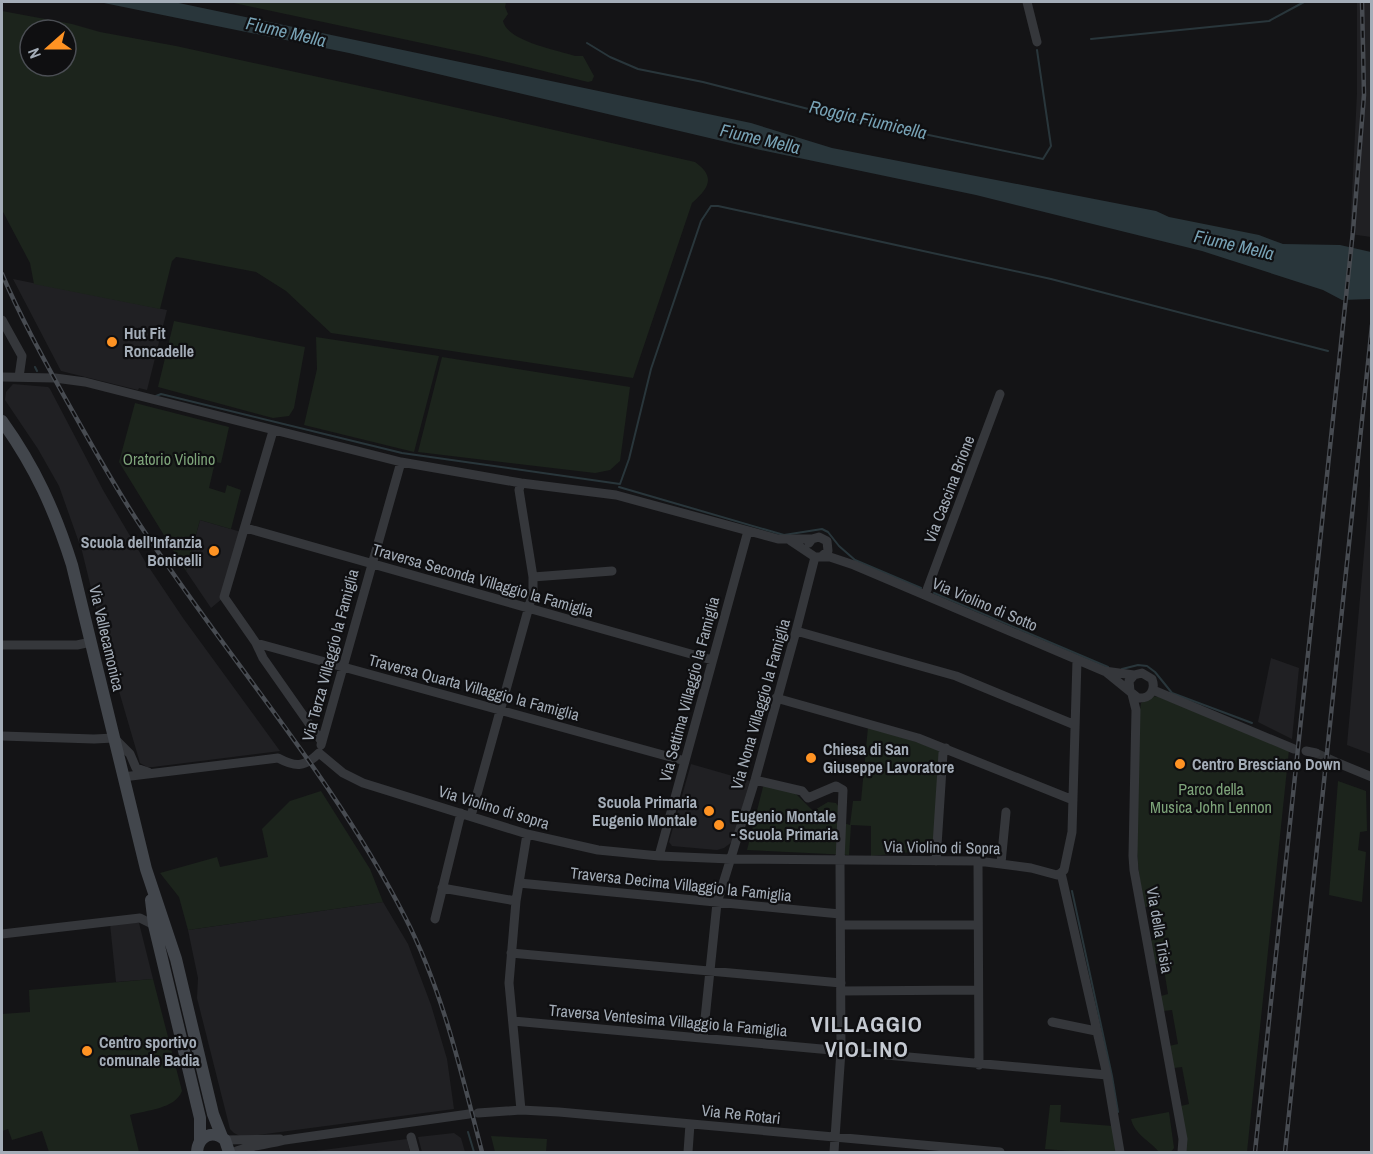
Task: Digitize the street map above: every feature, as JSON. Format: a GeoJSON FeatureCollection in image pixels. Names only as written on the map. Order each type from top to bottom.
{"type":"FeatureCollection","features":[{"type":"Feature","properties":{"kind":"main road","name":"Via Vallecamonica"},"geometry":{"type":"LineString","coordinates":[[2,421],[37,476],[60,527],[72,565],[147,875],[176,959],[213,1114],[232,1152]]}},
{"type":"Feature","properties":{"kind":"main road","name":"Via Vallecamonica"},"geometry":{"type":"LineString","coordinates":[[147,875],[154,925],[200,1118],[198,1147]]}},
{"type":"Feature","properties":{"kind":"main road"},"geometry":{"type":"LineString","coordinates":[[198,1147],[210,1134],[224,1138]]}},
{"type":"Feature","properties":{"kind":"street"},"geometry":{"type":"LineString","coordinates":[[1027,2],[1036,42]]}},
{"type":"Feature","properties":{"kind":"street"},"geometry":{"type":"LineString","coordinates":[[2,320],[22,356],[19,377],[2,378]]}},
{"type":"Feature","properties":{"kind":"street","name":"Via Violino di Sotto"},"geometry":{"type":"LineString","coordinates":[[19,377],[85,382],[401,462],[522,483],[616,495],[778,539],[822,537],[837,554],[854,565]]}},
{"type":"Feature","properties":{"kind":"street","name":"Via Cascina Brione"},"geometry":{"type":"LineString","coordinates":[[925,595],[1000,394]]}},
{"type":"Feature","properties":{"kind":"street"},"geometry":{"type":"LineString","coordinates":[[273,430],[224,597],[256,643],[263,658],[322,742]]}},
{"type":"Feature","properties":{"kind":"street","name":"Via Terza Villaggio la Famiglia"},"geometry":{"type":"LineString","coordinates":[[319,753],[401,462]]}},
{"type":"Feature","properties":{"kind":"street"},"geometry":{"type":"LineString","coordinates":[[471,816],[502,711],[533,592],[533,577],[519,490],[522,483]]}},
{"type":"Feature","properties":{"kind":"street","name":"Traversa Seconda Villaggio la Famiglia"},"geometry":{"type":"LineString","coordinates":[[246,528],[712,660]]}},
{"type":"Feature","properties":{"kind":"street","name":"Via Settima Villaggio la Famiglia"},"geometry":{"type":"LineString","coordinates":[[658,856],[748,531]]}},
{"type":"Feature","properties":{"kind":"street"},"geometry":{"type":"LineString","coordinates":[[812,538],[808,544],[815,556],[828,551],[827,541]]}},
{"type":"Feature","properties":{"kind":"street","name":"Via Violino di Sotto"},"geometry":{"type":"LineString","coordinates":[[791,540],[815,556],[830,557],[854,565],[1104,671],[1134,675],[1142,673],[1149,676],[1154,683],[1153,690],[1294,750]]}},
{"type":"Feature","properties":{"kind":"street","name":"Via Nona Villaggio la Famiglia"},"geometry":{"type":"LineString","coordinates":[[703,1038],[717,903],[755,780],[815,556]]}},
{"type":"Feature","properties":{"kind":"street"},"geometry":{"type":"LineString","coordinates":[[533,577],[612,571]]}},
{"type":"Feature","properties":{"kind":"street"},"geometry":{"type":"LineString","coordinates":[[796,630],[956,676],[1075,725]]}},
{"type":"Feature","properties":{"kind":"street"},"geometry":{"type":"LineString","coordinates":[[2,645],[77,645],[91,642]]}},
{"type":"Feature","properties":{"kind":"street","name":"Traversa Quarta Villaggio la Famiglia"},"geometry":{"type":"LineString","coordinates":[[256,643],[685,761]]}},
{"type":"Feature","properties":{"kind":"street"},"geometry":{"type":"LineString","coordinates":[[1077,660],[1072,832],[1064,870],[1061,873],[1107,1075],[1120,1152]]}},
{"type":"Feature","properties":{"kind":"street","name":"Via Violino di Sotto"},"geometry":{"type":"LineString","coordinates":[[1104,671],[1131,693],[1142,698]]}},
{"type":"Feature","properties":{"kind":"street"},"geometry":{"type":"LineString","coordinates":[[1131,693],[1129,681],[1134,675]]}},
{"type":"Feature","properties":{"kind":"street"},"geometry":{"type":"LineString","coordinates":[[1142,698],[1149,696],[1153,690]]}},
{"type":"Feature","properties":{"kind":"street","name":"Via della Trisia"},"geometry":{"type":"LineString","coordinates":[[1131,693],[1136,710],[1134,870],[1183,1139],[1182,1152]]}},
{"type":"Feature","properties":{"kind":"street"},"geometry":{"type":"LineString","coordinates":[[776,698],[918,738],[1073,800]]}},
{"type":"Feature","properties":{"kind":"street","name":"Via della Trisia"},"geometry":{"type":"LineString","coordinates":[[1136,710],[1142,698]]}},
{"type":"Feature","properties":{"kind":"street"},"geometry":{"type":"LineString","coordinates":[[2,736],[94,740],[114,738],[130,754],[136,768],[158,773]]}},
{"type":"Feature","properties":{"kind":"street"},"geometry":{"type":"LineString","coordinates":[[936,861],[946,748]]}},
{"type":"Feature","properties":{"kind":"street"},"geometry":{"type":"LineString","coordinates":[[123,777],[278,758],[294,765],[306,763],[319,753]]}},
{"type":"Feature","properties":{"kind":"street","name":"Via Violino di sopra"},"geometry":{"type":"LineString","coordinates":[[319,753],[343,773],[363,783],[565,844],[658,856],[840,861]]}},
{"type":"Feature","properties":{"kind":"street"},"geometry":{"type":"LineString","coordinates":[[1338,763],[1371,777]]}},
{"type":"Feature","properties":{"kind":"street"},"geometry":{"type":"LineString","coordinates":[[755,780],[802,791],[808,798],[836,786],[843,790],[840,861],[841,1052],[834,1152]]}},
{"type":"Feature","properties":{"kind":"street","name":"Via Violino di Sopra"},"geometry":{"type":"LineString","coordinates":[[1000,862],[1006,812]]}},
{"type":"Feature","properties":{"kind":"street"},"geometry":{"type":"LineString","coordinates":[[435,919],[461,813]]}},
{"type":"Feature","properties":{"kind":"street"},"geometry":{"type":"LineString","coordinates":[[521,1110],[509,983],[516,901],[527,834]]}},
{"type":"Feature","properties":{"kind":"street","name":"Via Violino di Sopra"},"geometry":{"type":"LineString","coordinates":[[840,861],[1000,862],[1057,875],[1061,873]]}},
{"type":"Feature","properties":{"kind":"street"},"geometry":{"type":"LineString","coordinates":[[978,861],[979,1065]]}},
{"type":"Feature","properties":{"kind":"street","name":"Traversa Decima Villaggio la Famiglia"},"geometry":{"type":"LineString","coordinates":[[519,883],[840,914]]}},
{"type":"Feature","properties":{"kind":"street"},"geometry":{"type":"LineString","coordinates":[[442,888],[516,901]]}},
{"type":"Feature","properties":{"kind":"street"},"geometry":{"type":"LineString","coordinates":[[2,934],[140,918],[154,925]]}},
{"type":"Feature","properties":{"kind":"street"},"geometry":{"type":"LineString","coordinates":[[840,925],[978,925]]}},
{"type":"Feature","properties":{"kind":"street"},"geometry":{"type":"LineString","coordinates":[[511,953],[841,987],[978,990]]}},
{"type":"Feature","properties":{"kind":"street","name":"Traversa Ventesima Villaggio la Famiglia"},"geometry":{"type":"LineString","coordinates":[[513,1022],[1107,1075]]}},
{"type":"Feature","properties":{"kind":"street"},"geometry":{"type":"LineString","coordinates":[[1052,1022],[1096,1031]]}},
{"type":"Feature","properties":{"kind":"street","name":"Via Re Rotari"},"geometry":{"type":"LineString","coordinates":[[232,1152],[285,1140],[474,1114],[521,1110],[1000,1152]]}},
{"type":"Feature","properties":{"kind":"street"},"geometry":{"type":"LineString","coordinates":[[688,1152],[690,1124]]}},
{"type":"Feature","properties":{"kind":"street"},"geometry":{"type":"LineString","coordinates":[[411,1137],[415,1152]]}},
{"type":"Feature","properties":{"kind":"street","name":"Via Re Rotari"},"geometry":{"type":"LineString","coordinates":[[224,1138],[243,1141],[268,1138],[285,1140]]}},
{"type":"Feature","properties":{"kind":"shaded area"},"geometry":{"type":"Polygon","coordinates":[[[1357,2],[1371,2],[1371,237],[1350,234],[1357,93],[1357,2]]]}},
{"type":"Feature","properties":{"kind":"shaded area"},"geometry":{"type":"Polygon","coordinates":[[[13,279],[167,310],[147,390],[139,388],[138,390],[61,371],[13,279]]]}},
{"type":"Feature","properties":{"kind":"shaded area"},"geometry":{"type":"Polygon","coordinates":[[[13,384],[50,389],[103,490],[146,563],[280,751],[153,767],[140,763],[102,633],[82,551],[59,486],[38,449],[5,400],[6,392],[13,384]]]}},
{"type":"Feature","properties":{"kind":"shaded area"},"geometry":{"type":"Polygon","coordinates":[[[1371,474],[1371,754],[1347,745],[1371,474]]]}},
{"type":"Feature","properties":{"kind":"shaded area","name":"Scuola dell'Infanzia Bonicelli"},"geometry":{"type":"Polygon","coordinates":[[[200,520],[241,532],[223,598],[211,608],[186,571],[200,520]]]}},
{"type":"Feature","properties":{"kind":"shaded area"},"geometry":{"type":"Polygon","coordinates":[[[1271,658],[1299,668],[1292,739],[1258,722],[1271,658]]]}},
{"type":"Feature","properties":{"kind":"shaded area","name":"Scuola Primaria Eugenio Montale"},"geometry":{"type":"Polygon","coordinates":[[[691,764],[750,781],[732,842],[724,848],[717,850],[672,846],[669,842],[691,764]]]}},
{"type":"Feature","properties":{"kind":"shaded area"},"geometry":{"type":"Polygon","coordinates":[[[383,902],[408,944],[431,1005],[447,1059],[454,1109],[242,1137],[234,1133],[230,1129],[197,998],[198,978],[188,930],[383,902]]]}},
{"type":"Feature","properties":{"kind":"shaded area"},"geometry":{"type":"Polygon","coordinates":[[[139,923],[153,979],[116,982],[110,924],[139,923]]]}},
{"type":"Feature","properties":{"kind":"shaded area"},"geometry":{"type":"Polygon","coordinates":[[[454,1133],[461,1138],[465,1152],[422,1152],[418,1137],[454,1133]]]}},
{"type":"Feature","properties":{"kind":"shaded area"},"geometry":{"type":"Polygon","coordinates":[[[407,1139],[410,1152],[308,1152],[407,1139]]]}},
{"type":"Feature","properties":{"kind":"green space"},"geometry":{"type":"Polygon","coordinates":[[[229,2],[506,2],[505,7],[508,14],[503,21],[513,34],[545,48],[583,56],[594,76],[592,81],[588,82],[478,55],[229,2]]]}},
{"type":"Feature","properties":{"kind":"green space"},"geometry":{"type":"Polygon","coordinates":[[[2,11],[40,18],[18,18],[18,78],[78,78],[78,26],[392,93],[695,162],[702,167],[708,178],[703,192],[692,203],[633,378],[331,333],[286,291],[256,272],[183,258],[176,257],[172,261],[160,309],[34,284],[30,263],[2,210],[2,11]]]}},
{"type":"Feature","properties":{"kind":"green space"},"geometry":{"type":"Polygon","coordinates":[[[174,321],[305,347],[294,408],[289,416],[273,418],[158,387],[174,321]]]}},
{"type":"Feature","properties":{"kind":"green space"},"geometry":{"type":"Polygon","coordinates":[[[316,337],[439,356],[414,452],[304,425],[317,369],[316,337]]]}},
{"type":"Feature","properties":{"kind":"green space"},"geometry":{"type":"Polygon","coordinates":[[[442,357],[630,387],[620,461],[610,470],[595,473],[418,452],[442,357]]]}},
{"type":"Feature","properties":{"kind":"green space","name":"Oratorio Violino"},"geometry":{"type":"Polygon","coordinates":[[[135,403],[229,427],[221,463],[215,462],[209,488],[225,493],[227,485],[241,490],[231,529],[200,520],[186,571],[119,462],[135,403]]]}},
{"type":"Feature","properties":{"kind":"green space","name":"Parco della Musica John Lennon"},"geometry":{"type":"Polygon","coordinates":[[[1152,696],[1289,750],[1247,1152],[1186,1152],[1181,1106],[1189,1104],[1182,1067],[1174,1068],[1169,1046],[1178,1044],[1172,1010],[1163,1011],[1161,996],[1168,994],[1163,963],[1154,964],[1150,941],[1158,938],[1152,906],[1145,907],[1140,883],[1136,834],[1140,710],[1141,703],[1152,696]]]}},
{"type":"Feature","properties":{"kind":"green space"},"geometry":{"type":"Polygon","coordinates":[[[868,727],[942,750],[933,850],[871,856],[871,826],[851,825],[849,855],[747,850],[764,783],[794,792],[813,811],[828,802],[836,803],[839,807],[840,822],[850,825],[853,801],[861,801],[868,727]]]}},
{"type":"Feature","properties":{"kind":"green space"},"geometry":{"type":"Polygon","coordinates":[[[1338,781],[1366,791],[1367,831],[1360,832],[1358,850],[1366,852],[1362,902],[1329,895],[1338,781]]]}},
{"type":"Feature","properties":{"kind":"green space"},"geometry":{"type":"Polygon","coordinates":[[[321,791],[370,869],[383,902],[188,930],[179,897],[160,873],[217,857],[220,867],[268,857],[262,829],[290,801],[321,791]]]}},
{"type":"Feature","properties":{"kind":"green space","name":"Centro sportivo comunale Badia"},"geometry":{"type":"Polygon","coordinates":[[[153,979],[182,1091],[173,1102],[167,1105],[130,1115],[139,1152],[49,1152],[42,1131],[12,1140],[8,1129],[2,1131],[2,1014],[30,1012],[29,990],[153,979]]]}},
{"type":"Feature","properties":{"kind":"green space"},"geometry":{"type":"Polygon","coordinates":[[[1050,1105],[1061,1105],[1060,1122],[1113,1126],[1116,1152],[1045,1149],[1050,1105]]]}},
{"type":"Feature","properties":{"kind":"green space"},"geometry":{"type":"Polygon","coordinates":[[[1169,1112],[1174,1148],[1171,1152],[1159,1152],[1139,1133],[1131,1119],[1169,1112]]]}},
{"type":"Feature","properties":{"kind":"green space"},"geometry":{"type":"Polygon","coordinates":[[[491,1136],[547,1139],[546,1152],[495,1152],[491,1136]]]}},
{"type":"Feature","properties":{"kind":"water","name":"Fiume Mella"},"geometry":{"type":"Polygon","coordinates":[[[99,2],[174,2],[751,123],[832,148],[1156,211],[1169,217],[1259,235],[1283,244],[1340,245],[1371,252],[1371,299],[1342,300],[1323,290],[1202,251],[976,195],[756,149],[349,53],[99,2]]]}},
{"type":"Feature","properties":{"kind":"waterway","name":"Roggia Fiumicella"},"geometry":{"type":"LineString","coordinates":[[1091,39],[1269,21],[1304,2]]}},
{"type":"Feature","properties":{"kind":"waterway","name":"Roggia Fiumicella"},"geometry":{"type":"LineString","coordinates":[[587,43],[610,57],[638,69],[703,82],[824,113],[1043,159],[1051,146],[1037,50]]}},
{"type":"Feature","properties":{"kind":"waterway"},"geometry":{"type":"LineString","coordinates":[[156,396],[161,394],[402,453],[620,484],[629,459],[651,369],[701,221],[711,206],[1051,279],[1328,351]]}},
{"type":"Feature","properties":{"kind":"waterway"},"geometry":{"type":"LineString","coordinates":[[35,367],[37,371]]}},
{"type":"Feature","properties":{"kind":"waterway"},"geometry":{"type":"LineString","coordinates":[[619,487],[784,535],[822,529],[828,532],[855,560],[921,588]]}},
{"type":"Feature","properties":{"kind":"waterway"},"geometry":{"type":"LineString","coordinates":[[934,593],[1108,667]]}},
{"type":"Feature","properties":{"kind":"waterway"},"geometry":{"type":"LineString","coordinates":[[1122,669],[1138,665],[1147,666],[1172,693],[1252,723]]}},
{"type":"Feature","properties":{"kind":"waterway"},"geometry":{"type":"LineString","coordinates":[[1072,891],[1118,1112]]}},
{"type":"Feature","properties":{"kind":"waterway"},"geometry":{"type":"LineString","coordinates":[[468,1132],[474,1152]]}},
{"type":"Feature","properties":{"kind":"tunnel"},"geometry":{"type":"LineString","coordinates":[[1316,753],[1338,763]]}},
{"type":"Feature","properties":{"kind":"railway"},"geometry":{"type":"LineString","coordinates":[[1255,1152],[1353,231],[1364,95],[1362,2]]}},
{"type":"Feature","properties":{"kind":"railway"},"geometry":{"type":"LineString","coordinates":[[2,274],[48,366],[123,498],[177,579],[314,768],[377,866],[405,917],[441,1003],[482,1152]]}},
{"type":"Feature","properties":{"kind":"railway"},"geometry":{"type":"LineString","coordinates":[[1285,1152],[1372,325]]}},
{"type":"Feature","properties":{"kind":"place","name":"Hut Fit Roncadelle"},"geometry":{"type":"Point","coordinates":[112,342]}},
{"type":"Feature","properties":{"kind":"place","name":"Scuola dell'Infanzia Bonicelli"},"geometry":{"type":"Point","coordinates":[214,551]}},
{"type":"Feature","properties":{"kind":"place","name":"Chiesa di San Giuseppe Lavoratore"},"geometry":{"type":"Point","coordinates":[811,758]}},
{"type":"Feature","properties":{"kind":"place","name":"Centro Bresciano Down"},"geometry":{"type":"Point","coordinates":[1180,764]}},
{"type":"Feature","properties":{"kind":"place","name":"Scuola Primaria Eugenio Montale"},"geometry":{"type":"Point","coordinates":[709,811]}},
{"type":"Feature","properties":{"kind":"place","name":"Eugenio Montale - Scuola Primaria"},"geometry":{"type":"Point","coordinates":[719,825]}},
{"type":"Feature","properties":{"kind":"place","name":"Centro sportivo comunale Badia"},"geometry":{"type":"Point","coordinates":[87,1051]}},
{"type":"Feature","properties":{"kind":"district","name":"VILLAGGIO VIOLINO"},"geometry":{"type":"Point","coordinates":[867,1036]}}]}
